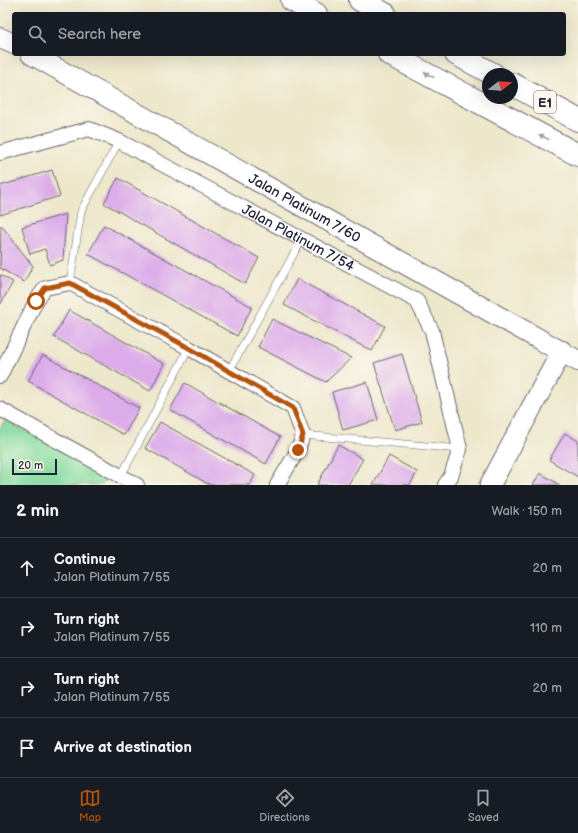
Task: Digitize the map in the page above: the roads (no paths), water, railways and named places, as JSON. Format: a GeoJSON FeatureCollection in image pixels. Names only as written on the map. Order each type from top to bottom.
{"type":"FeatureCollection","features":[{"type":"Feature","properties":{"kind":"highway"},"geometry":{"type":"LineString","coordinates":[[292,0],[313,12]]}},
{"type":"Feature","properties":{"kind":"highway"},"geometry":{"type":"LineString","coordinates":[[360,0],[381,12]]}},
{"type":"Feature","properties":{"kind":"highway","name":"E1"},"geometry":{"type":"LineString","coordinates":[[393,56],[578,155]]}},
{"type":"Feature","properties":{"kind":"highway"},"geometry":{"type":"LineString","coordinates":[[460,56],[482,68]]}},
{"type":"Feature","properties":{"kind":"highway","name":"E1"},"geometry":{"type":"LineString","coordinates":[[518,87],[578,120]]}},
{"type":"Feature","properties":{"kind":"street"},"geometry":{"type":"LineString","coordinates":[[0,38],[12,43]]}},
{"type":"Feature","properties":{"kind":"street","name":"Jalan Platinum 7/60"},"geometry":{"type":"LineString","coordinates":[[35,56],[570,356]]}},
{"type":"Feature","properties":{"kind":"street","name":"Jalan Platinum 7/54"},"geometry":{"type":"LineString","coordinates":[[0,153],[89,129],[119,141],[417,302],[432,331],[460,449]]}},
{"type":"Feature","properties":{"kind":"street"},"geometry":{"type":"LineString","coordinates":[[0,376],[36,301],[45,288],[70,283],[189,348],[293,408],[303,435],[298,450],[277,485]]}},
{"type":"Feature","properties":{"kind":"street"},"geometry":{"type":"LineString","coordinates":[[490,485],[570,356]]}},
{"type":"Feature","properties":{"kind":"street"},"geometry":{"type":"LineString","coordinates":[[1,412],[119,481],[137,485]]}},
{"type":"Feature","properties":{"kind":"street"},"geometry":{"type":"LineString","coordinates":[[445,485],[451,476],[460,449]]}},
{"type":"Feature","properties":{"kind":"lane"},"geometry":{"type":"LineString","coordinates":[[70,283],[81,211],[119,141]]}},
{"type":"Feature","properties":{"kind":"lane"},"geometry":{"type":"LineString","coordinates":[[229,372],[302,239]]}},
{"type":"Feature","properties":{"kind":"lane"},"geometry":{"type":"LineString","coordinates":[[119,481],[189,348]]}},
{"type":"Feature","properties":{"kind":"lane"},"geometry":{"type":"LineString","coordinates":[[303,435],[460,449]]}}]}
